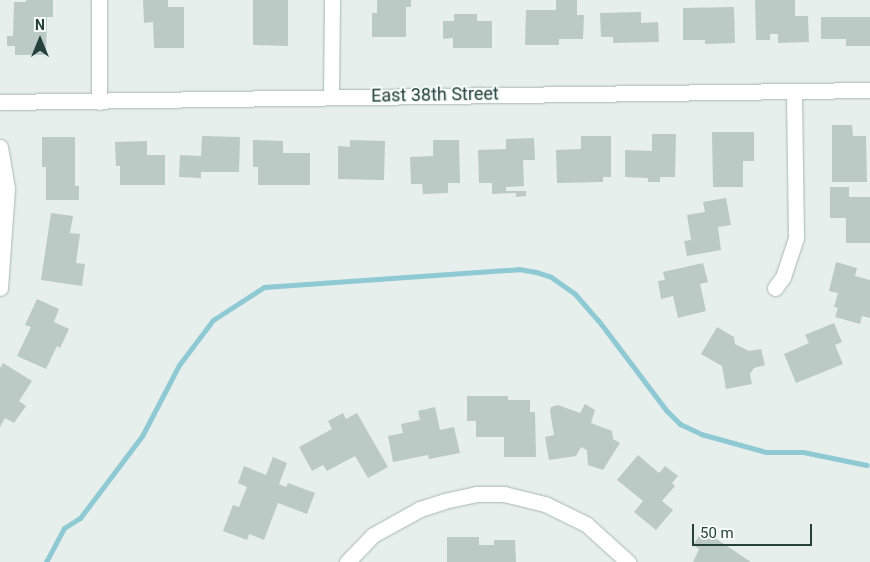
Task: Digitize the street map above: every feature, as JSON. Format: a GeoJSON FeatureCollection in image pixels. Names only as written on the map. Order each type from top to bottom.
{"type":"FeatureCollection","features":[{"type":"Feature","properties":{"kind":"street"},"geometry":{"type":"LineString","coordinates":[[99,0],[99,102]]}},
{"type":"Feature","properties":{"kind":"street"},"geometry":{"type":"LineString","coordinates":[[331,96],[332,0]]}},
{"type":"Feature","properties":{"kind":"street","name":"East 38th Street"},"geometry":{"type":"LineString","coordinates":[[0,102],[870,90]]}},
{"type":"Feature","properties":{"kind":"street"},"geometry":{"type":"LineString","coordinates":[[775,288],[786,270],[796,238],[794,91]]}},
{"type":"Feature","properties":{"kind":"street"},"geometry":{"type":"LineString","coordinates":[[0,146],[7,188],[0,288]]}},
{"type":"Feature","properties":{"kind":"street"},"geometry":{"type":"LineString","coordinates":[[347,562],[373,536],[420,509],[444,501],[476,494],[504,494],[545,504],[586,524],[628,562]]}},
{"type":"Feature","properties":{"kind":"building"},"geometry":{"type":"Polygon","coordinates":[[[26,0],[53,0],[53,17],[47,17],[46,55],[15,55],[15,46],[7,46],[7,36],[13,36],[14,2],[26,2],[26,0]]]}},
{"type":"Feature","properties":{"kind":"building"},"geometry":{"type":"Polygon","coordinates":[[[143,0],[168,0],[168,7],[184,7],[184,48],[154,48],[153,22],[144,23],[143,0]]]}},
{"type":"Feature","properties":{"kind":"building"},"geometry":{"type":"Polygon","coordinates":[[[253,0],[288,0],[288,46],[253,45],[253,0]]]}},
{"type":"Feature","properties":{"kind":"building"},"geometry":{"type":"Polygon","coordinates":[[[377,0],[411,0],[411,7],[406,7],[406,37],[372,37],[372,13],[377,13],[377,0]]]}},
{"type":"Feature","properties":{"kind":"building"},"geometry":{"type":"Polygon","coordinates":[[[556,0],[577,0],[577,15],[584,15],[583,39],[559,39],[559,45],[525,45],[526,10],[556,10],[556,0]]]}},
{"type":"Feature","properties":{"kind":"building"},"geometry":{"type":"Polygon","coordinates":[[[755,0],[795,0],[795,16],[808,16],[809,42],[778,43],[778,34],[770,34],[770,40],[756,40],[755,0]]]}},
{"type":"Feature","properties":{"kind":"building"},"geometry":{"type":"Polygon","coordinates":[[[734,7],[735,43],[705,44],[705,40],[683,40],[683,8],[734,7]]]}},
{"type":"Feature","properties":{"kind":"building"},"geometry":{"type":"Polygon","coordinates":[[[641,12],[641,23],[658,22],[659,42],[613,43],[613,37],[601,37],[600,13],[641,12]]]}},
{"type":"Feature","properties":{"kind":"building"},"geometry":{"type":"Polygon","coordinates":[[[454,14],[477,14],[477,21],[492,21],[492,48],[453,48],[453,38],[443,39],[443,21],[454,21],[454,14]]]}},
{"type":"Feature","properties":{"kind":"building"},"geometry":{"type":"Polygon","coordinates":[[[821,17],[870,17],[870,46],[846,46],[846,39],[821,39],[821,17]]]}},
{"type":"Feature","properties":{"kind":"building"},"geometry":{"type":"Polygon","coordinates":[[[832,125],[852,125],[853,136],[866,136],[867,182],[832,182],[832,125]]]}},
{"type":"Feature","properties":{"kind":"building"},"geometry":{"type":"Polygon","coordinates":[[[712,132],[754,132],[754,161],[743,161],[743,187],[713,187],[712,132]]]}},
{"type":"Feature","properties":{"kind":"building"},"geometry":{"type":"Polygon","coordinates":[[[652,134],[676,134],[675,177],[660,177],[660,182],[648,182],[648,178],[625,177],[625,150],[652,151],[652,134]]]}},
{"type":"Feature","properties":{"kind":"building"},"geometry":{"type":"Polygon","coordinates":[[[202,136],[240,137],[239,172],[201,172],[201,178],[179,177],[180,155],[201,156],[202,136]]]}},
{"type":"Feature","properties":{"kind":"building"},"geometry":{"type":"Polygon","coordinates":[[[581,136],[611,136],[611,177],[603,177],[603,182],[557,183],[556,150],[581,149],[581,136]]]}},
{"type":"Feature","properties":{"kind":"building"},"geometry":{"type":"Polygon","coordinates":[[[42,137],[75,137],[75,186],[79,186],[79,200],[46,200],[46,167],[42,167],[42,137]]]}},
{"type":"Feature","properties":{"kind":"building"},"geometry":{"type":"Polygon","coordinates":[[[534,138],[535,160],[523,160],[524,186],[506,187],[506,191],[526,191],[526,196],[516,197],[516,193],[492,194],[492,183],[479,183],[478,150],[506,149],[506,139],[534,138]]]}},
{"type":"Feature","properties":{"kind":"building"},"geometry":{"type":"Polygon","coordinates":[[[253,140],[283,141],[283,153],[310,153],[310,185],[258,185],[258,167],[253,167],[253,140]]]}},
{"type":"Feature","properties":{"kind":"building"},"geometry":{"type":"Polygon","coordinates":[[[350,140],[385,141],[384,180],[338,179],[338,146],[350,147],[350,140]]]}},
{"type":"Feature","properties":{"kind":"building"},"geometry":{"type":"Polygon","coordinates":[[[433,140],[459,140],[460,183],[448,183],[448,193],[423,194],[422,184],[411,184],[410,157],[433,156],[433,140]]]}},
{"type":"Feature","properties":{"kind":"building"},"geometry":{"type":"Polygon","coordinates":[[[147,141],[147,155],[165,155],[165,185],[120,185],[120,166],[116,166],[115,142],[147,141]]]}},
{"type":"Feature","properties":{"kind":"building"},"geometry":{"type":"Polygon","coordinates":[[[830,187],[849,187],[849,197],[870,197],[870,243],[846,243],[846,218],[830,218],[830,187]]]}},
{"type":"Feature","properties":{"kind":"building"},"geometry":{"type":"Polygon","coordinates":[[[726,198],[731,225],[718,227],[721,250],[687,256],[684,241],[691,240],[687,215],[705,212],[703,202],[726,198]]]}},
{"type":"Feature","properties":{"kind":"building"},"geometry":{"type":"Polygon","coordinates":[[[51,213],[73,216],[70,233],[80,234],[76,263],[85,264],[82,286],[41,280],[51,213]]]}},
{"type":"Feature","properties":{"kind":"building"},"geometry":{"type":"Polygon","coordinates":[[[836,262],[857,268],[855,276],[870,280],[870,318],[862,316],[860,324],[835,317],[838,308],[834,307],[838,293],[829,291],[836,262]]]}},
{"type":"Feature","properties":{"kind":"building"},"geometry":{"type":"Polygon","coordinates":[[[703,263],[708,282],[700,284],[706,311],[678,318],[673,296],[661,299],[658,281],[665,280],[663,272],[703,263]]]}},
{"type":"Feature","properties":{"kind":"building"},"geometry":{"type":"Polygon","coordinates":[[[37,299],[59,309],[54,322],[69,329],[60,348],[57,346],[46,369],[17,356],[31,327],[25,325],[37,299]]]}},
{"type":"Feature","properties":{"kind":"building"},"geometry":{"type":"Polygon","coordinates":[[[834,323],[842,342],[835,345],[843,364],[796,383],[784,354],[809,343],[805,335],[834,323]]]}},
{"type":"Feature","properties":{"kind":"building"},"geometry":{"type":"Polygon","coordinates":[[[717,327],[734,337],[735,344],[749,351],[761,349],[765,365],[754,368],[750,374],[752,384],[726,389],[722,366],[701,354],[717,327]]]}},
{"type":"Feature","properties":{"kind":"building"},"geometry":{"type":"Polygon","coordinates":[[[3,363],[32,381],[19,401],[26,406],[14,423],[5,418],[0,427],[0,368],[3,363]]]}},
{"type":"Feature","properties":{"kind":"building"},"geometry":{"type":"Polygon","coordinates":[[[467,396],[508,396],[508,400],[530,400],[530,412],[535,412],[536,457],[504,457],[504,437],[476,437],[476,421],[467,421],[467,396]]]}},
{"type":"Feature","properties":{"kind":"building"},"geometry":{"type":"Polygon","coordinates":[[[585,404],[595,410],[591,423],[612,431],[613,439],[620,443],[603,470],[588,465],[587,450],[581,447],[576,456],[549,460],[545,437],[554,435],[551,407],[558,405],[580,413],[585,404]]]}},
{"type":"Feature","properties":{"kind":"building"},"geometry":{"type":"Polygon","coordinates":[[[435,407],[440,430],[454,427],[460,453],[429,459],[428,455],[393,462],[388,436],[403,433],[401,424],[420,420],[418,411],[435,407]]]}},
{"type":"Feature","properties":{"kind":"building"},"geometry":{"type":"Polygon","coordinates":[[[343,413],[346,419],[357,413],[388,467],[368,478],[355,456],[327,471],[323,465],[312,471],[299,447],[332,429],[328,421],[343,413]]]}},
{"type":"Feature","properties":{"kind":"building"},"geometry":{"type":"Polygon","coordinates":[[[638,455],[659,473],[665,466],[678,476],[672,483],[675,486],[662,501],[673,510],[656,530],[634,512],[643,501],[617,480],[638,455]]]}},
{"type":"Feature","properties":{"kind":"building"},"geometry":{"type":"Polygon","coordinates":[[[273,457],[287,463],[279,484],[286,487],[288,483],[315,493],[307,514],[278,503],[264,540],[249,534],[247,540],[223,531],[233,505],[239,507],[247,487],[238,483],[244,466],[266,475],[273,457]]]}},
{"type":"Feature","properties":{"kind":"building"},"geometry":{"type":"Polygon","coordinates":[[[703,530],[751,562],[693,562],[699,549],[693,545],[703,530]]]}},
{"type":"Feature","properties":{"kind":"building"},"geometry":{"type":"Polygon","coordinates":[[[447,537],[479,537],[479,545],[494,545],[494,540],[515,540],[516,562],[447,562],[447,537]]]}},
{"type":"Feature","properties":{"kind":"waterway"},"geometry":{"type":"LineString","coordinates":[[46,562],[64,528],[80,518],[142,436],[179,365],[213,320],[264,287],[519,269],[536,272],[551,277],[575,294],[598,320],[666,410],[680,424],[701,434],[766,452],[803,452],[867,465]]}}]}
